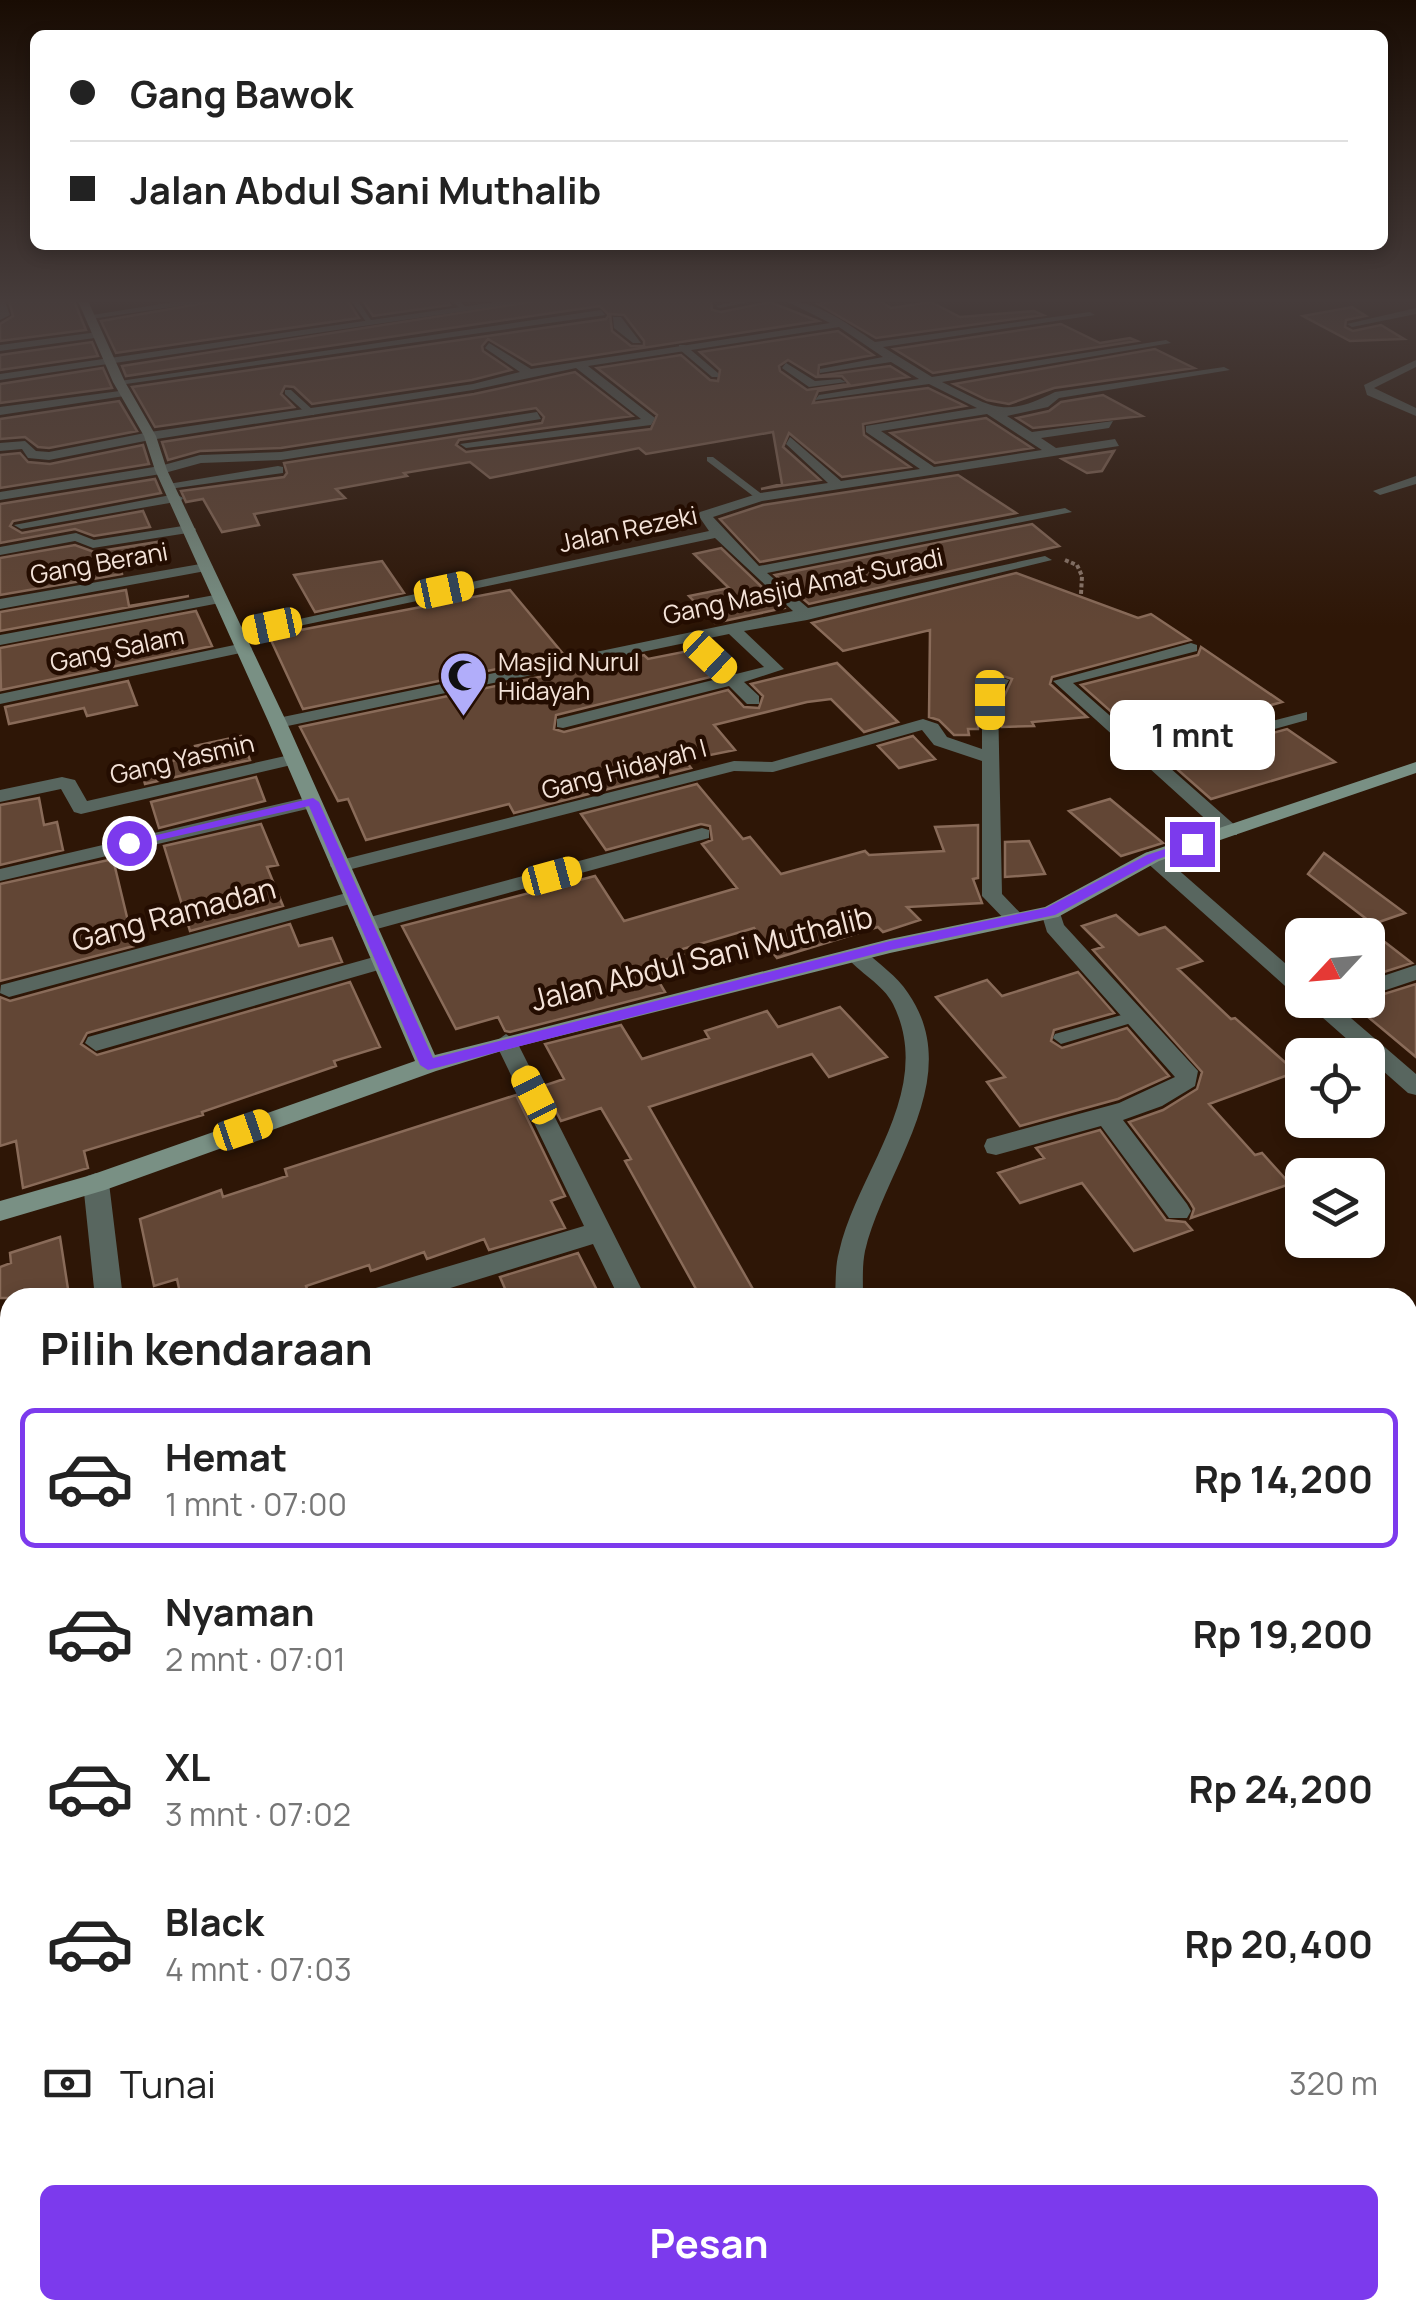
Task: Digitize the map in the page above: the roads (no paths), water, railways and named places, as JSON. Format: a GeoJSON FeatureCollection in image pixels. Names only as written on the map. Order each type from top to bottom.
{"type":"FeatureCollection","features":[{"type":"Feature","properties":{"kind":"street"},"geometry":{"type":"LineString","coordinates":[[135,409],[428,1065]]}},
{"type":"Feature","properties":{"kind":"street"},"geometry":{"type":"LineString","coordinates":[[0,446],[24,444],[32,455],[49,456],[150,436],[329,409]]}},
{"type":"Feature","properties":{"kind":"street"},"geometry":{"type":"LineString","coordinates":[[0,496],[168,484],[651,421],[636,409]]}},
{"type":"Feature","properties":{"kind":"street"},"geometry":{"type":"LineString","coordinates":[[987,409],[1053,452]]}},
{"type":"Feature","properties":{"kind":"street"},"geometry":{"type":"LineString","coordinates":[[930,470],[870,428],[1013,409]]}},
{"type":"Feature","properties":{"kind":"street"},"geometry":{"type":"LineString","coordinates":[[21,525],[168,484],[200,459],[282,456],[537,416]]}},
{"type":"Feature","properties":{"kind":"street"},"geometry":{"type":"LineString","coordinates":[[1031,436],[1109,424]]}},
{"type":"Feature","properties":{"kind":"street"},"geometry":{"type":"LineString","coordinates":[[790,440],[838,485]]}},
{"type":"Feature","properties":{"kind":"street","name":"Jalan Rezeki"},"geometry":{"type":"LineString","coordinates":[[240,641],[718,533],[704,515],[760,497],[1116,443]]}},
{"type":"Feature","properties":{"kind":"street"},"geometry":{"type":"LineString","coordinates":[[1380,491],[1416,480]]}},
{"type":"Feature","properties":{"kind":"street"},"geometry":{"type":"LineString","coordinates":[[756,571],[1065,512]]}},
{"type":"Feature","properties":{"kind":"street"},"geometry":{"type":"LineString","coordinates":[[0,550],[76,537],[93,544],[190,529]]}},
{"type":"Feature","properties":{"kind":"street"},"geometry":{"type":"LineString","coordinates":[[718,533],[807,615]]}},
{"type":"Feature","properties":{"kind":"street","name":"Gang Masjid Amat Suradi"},"geometry":{"type":"LineString","coordinates":[[278,724],[730,627],[807,615],[1045,560]]}},
{"type":"Feature","properties":{"kind":"street","name":"Gang Berani"},"geometry":{"type":"LineString","coordinates":[[0,604],[206,568]]}},
{"type":"Feature","properties":{"kind":"street"},"geometry":{"type":"LineString","coordinates":[[0,637],[218,596]]}},
{"type":"Feature","properties":{"kind":"street"},"geometry":{"type":"LineString","coordinates":[[563,723],[776,669],[730,627]]}},
{"type":"Feature","properties":{"kind":"street"},"geometry":{"type":"LineString","coordinates":[[687,636],[753,700]]}},
{"type":"Feature","properties":{"kind":"street","name":"Gang Salam"},"geometry":{"type":"LineString","coordinates":[[0,699],[240,641]]}},
{"type":"Feature","properties":{"kind":"street"},"geometry":{"type":"LineString","coordinates":[[1190,648],[1061,681],[1230,831]]}},
{"type":"Feature","properties":{"kind":"street"},"geometry":{"type":"LineString","coordinates":[[1000,680],[990,700],[982,755],[992,896],[1005,922]]}},
{"type":"Feature","properties":{"kind":"street"},"geometry":{"type":"LineString","coordinates":[[1148,758],[1301,716]]}},
{"type":"Feature","properties":{"kind":"street","name":"Gang Hidayah I"},"geometry":{"type":"LineString","coordinates":[[340,866],[734,766],[774,767],[923,724],[932,728],[940,741],[982,755]]}},
{"type":"Feature","properties":{"kind":"street","name":"Gang Yasmin"},"geometry":{"type":"LineString","coordinates":[[0,796],[62,783],[68,784],[81,808],[294,759]]}},
{"type":"Feature","properties":{"kind":"street","name":"Jalan Abdul Sani Muthalib"},"geometry":{"type":"LineString","coordinates":[[0,1211],[96,1183],[428,1065],[506,1042],[890,946],[1050,912],[1152,858],[1413,770]]}},
{"type":"Feature","properties":{"kind":"street"},"geometry":{"type":"LineString","coordinates":[[0,875],[313,802]]}},
{"type":"Feature","properties":{"kind":"street"},"geometry":{"type":"LineString","coordinates":[[366,926],[702,834]]}},
{"type":"Feature","properties":{"kind":"street"},"geometry":{"type":"LineString","coordinates":[[1152,858],[1285,974]]}},
{"type":"Feature","properties":{"kind":"street","name":"Gang Ramadan"},"geometry":{"type":"LineString","coordinates":[[10,990],[354,897]]}},
{"type":"Feature","properties":{"kind":"street"},"geometry":{"type":"LineString","coordinates":[[996,1146],[1106,1115],[1177,1090],[1187,1080],[1186,1071],[1132,1017],[1054,927],[1050,912]]}},
{"type":"Feature","properties":{"kind":"street"},"geometry":{"type":"LineString","coordinates":[[849,1288],[852,1248],[910,1104],[919,1062],[916,1036],[902,1000],[856,955]]}},
{"type":"Feature","properties":{"kind":"street"},"geometry":{"type":"LineString","coordinates":[[96,1043],[381,962]]}},
{"type":"Feature","properties":{"kind":"street"},"geometry":{"type":"LineString","coordinates":[[1385,983],[1416,972]]}},
{"type":"Feature","properties":{"kind":"street"},"geometry":{"type":"LineString","coordinates":[[1342,1018],[1416,1087]]}},
{"type":"Feature","properties":{"kind":"street"},"geometry":{"type":"LineString","coordinates":[[506,1042],[628,1288]]}},
{"type":"Feature","properties":{"kind":"street"},"geometry":{"type":"LineString","coordinates":[[1106,1115],[1178,1210]]}},
{"type":"Feature","properties":{"kind":"street"},"geometry":{"type":"LineString","coordinates":[[96,1183],[109,1288]]}},
{"type":"Feature","properties":{"kind":"street"},"geometry":{"type":"LineString","coordinates":[[413,1288],[602,1231]]}},
{"type":"Feature","properties":{"kind":"lane"},"geometry":{"type":"LineString","coordinates":[[308,409],[311,412]]}},
{"type":"Feature","properties":{"kind":"lane"},"geometry":{"type":"LineString","coordinates":[[710,458],[760,497]]}},
{"type":"Feature","properties":{"kind":"lane"},"geometry":{"type":"LineString","coordinates":[[1061,1038],[1132,1017]]}},
{"type":"Feature","properties":{"kind":"place","name":"Masjid Nurul Hidayah"},"geometry":{"type":"Point","coordinates":[463,718]}}]}
